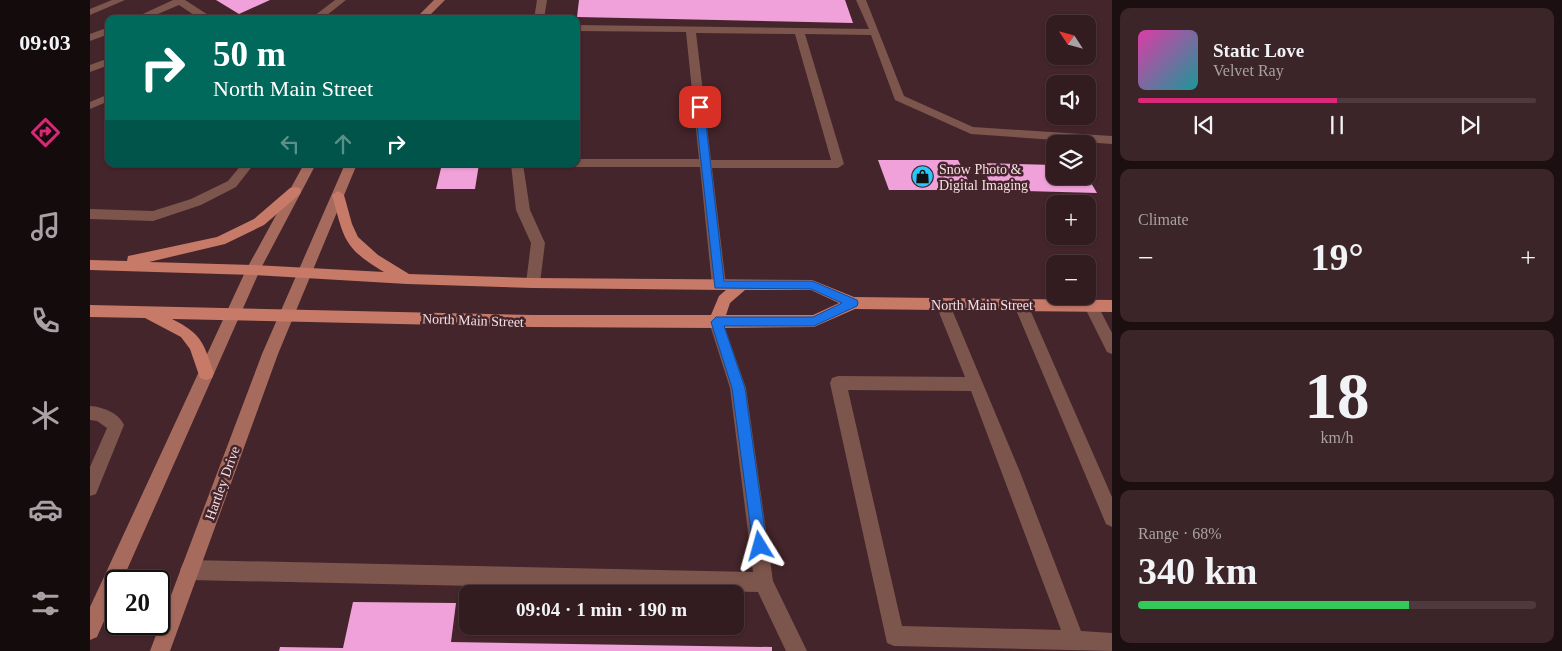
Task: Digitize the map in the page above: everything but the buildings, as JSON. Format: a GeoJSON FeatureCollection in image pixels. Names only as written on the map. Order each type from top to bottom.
{"type":"FeatureCollection","features":[{"type":"Feature","properties":{"kind":"main road"},"geometry":{"type":"LineString","coordinates":[[105,266],[183,251],[220,241],[259,222],[295,191]]}},
{"type":"Feature","properties":{"kind":"main road"},"geometry":{"type":"LineString","coordinates":[[338,195],[349,234],[380,264],[407,279]]}},
{"type":"Feature","properties":{"kind":"main road","name":"North Main Street"},"geometry":{"type":"LineString","coordinates":[[90,265],[253,270],[407,279],[533,283],[812,285],[853,303],[1112,306]]}},
{"type":"Feature","properties":{"kind":"main road"},"geometry":{"type":"LineString","coordinates":[[716,322],[724,300],[742,284]]}},
{"type":"Feature","properties":{"kind":"main road","name":"North Main Street"},"geometry":{"type":"LineString","coordinates":[[90,311],[532,321],[814,321],[853,303]]}},
{"type":"Feature","properties":{"kind":"main road"},"geometry":{"type":"LineString","coordinates":[[147,313],[186,333],[197,346],[206,373]]}},
{"type":"Feature","properties":{"kind":"street"},"geometry":{"type":"LineString","coordinates":[[424,15],[440,0]]}},
{"type":"Feature","properties":{"kind":"street"},"geometry":{"type":"LineString","coordinates":[[92,622],[253,270],[308,167]]}},
{"type":"Feature","properties":{"kind":"street","name":"Hartley Drive"},"geometry":{"type":"LineString","coordinates":[[160,651],[286,316],[350,167]]}},
{"type":"Feature","properties":{"kind":"lane"},"geometry":{"type":"LineString","coordinates":[[90,12],[120,0]]}},
{"type":"Feature","properties":{"kind":"lane"},"geometry":{"type":"LineString","coordinates":[[146,15],[179,0],[202,15]]}},
{"type":"Feature","properties":{"kind":"lane"},"geometry":{"type":"LineString","coordinates":[[320,15],[341,0]]}},
{"type":"Feature","properties":{"kind":"lane"},"geometry":{"type":"LineString","coordinates":[[540,15],[542,0]]}},
{"type":"Feature","properties":{"kind":"lane"},"geometry":{"type":"LineString","coordinates":[[861,0],[899,98],[970,130],[1112,140]]}},
{"type":"Feature","properties":{"kind":"lane"},"geometry":{"type":"LineString","coordinates":[[580,28],[875,32]]}},
{"type":"Feature","properties":{"kind":"lane"},"geometry":{"type":"LineString","coordinates":[[691,30],[719,285]]}},
{"type":"Feature","properties":{"kind":"lane"},"geometry":{"type":"LineString","coordinates":[[580,163],[838,164],[810,63],[799,31]]}},
{"type":"Feature","properties":{"kind":"lane"},"geometry":{"type":"LineString","coordinates":[[90,38],[105,32]]}},
{"type":"Feature","properties":{"kind":"lane"},"geometry":{"type":"LineString","coordinates":[[90,69],[105,63]]}},
{"type":"Feature","properties":{"kind":"lane"},"geometry":{"type":"LineString","coordinates":[[90,106],[105,99]]}},
{"type":"Feature","properties":{"kind":"lane"},"geometry":{"type":"LineString","coordinates":[[90,214],[153,216],[196,202],[232,184],[246,167]]}},
{"type":"Feature","properties":{"kind":"lane"},"geometry":{"type":"LineString","coordinates":[[517,167],[523,210],[538,243],[533,283]]}},
{"type":"Feature","properties":{"kind":"lane"},"geometry":{"type":"LineString","coordinates":[[943,305],[1044,554],[1075,641]]}},
{"type":"Feature","properties":{"kind":"lane"},"geometry":{"type":"LineString","coordinates":[[1020,305],[1112,518]]}},
{"type":"Feature","properties":{"kind":"lane"},"geometry":{"type":"LineString","coordinates":[[1091,306],[1112,348]]}},
{"type":"Feature","properties":{"kind":"lane"},"geometry":{"type":"LineString","coordinates":[[716,322],[738,388],[764,582],[797,651]]}},
{"type":"Feature","properties":{"kind":"lane"},"geometry":{"type":"LineString","coordinates":[[976,384],[838,383],[894,636],[1112,642]]}},
{"type":"Feature","properties":{"kind":"lane"},"geometry":{"type":"LineString","coordinates":[[90,413],[100,414],[116,425],[90,488]]}},
{"type":"Feature","properties":{"kind":"lane"},"geometry":{"type":"LineString","coordinates":[[190,570],[764,582]]}},
{"type":"Feature","properties":{"kind":"place","name":"Snow Photo & Digital Imaging"},"geometry":{"type":"Point","coordinates":[923,177]}},
{"type":"Feature","properties":{"kind":"route"},"geometry":{"type":"LineString","coordinates":[[700,107],[719,285],[812,285],[853,303],[814,321],[716,322],[738,388],[760,546]]}}]}
